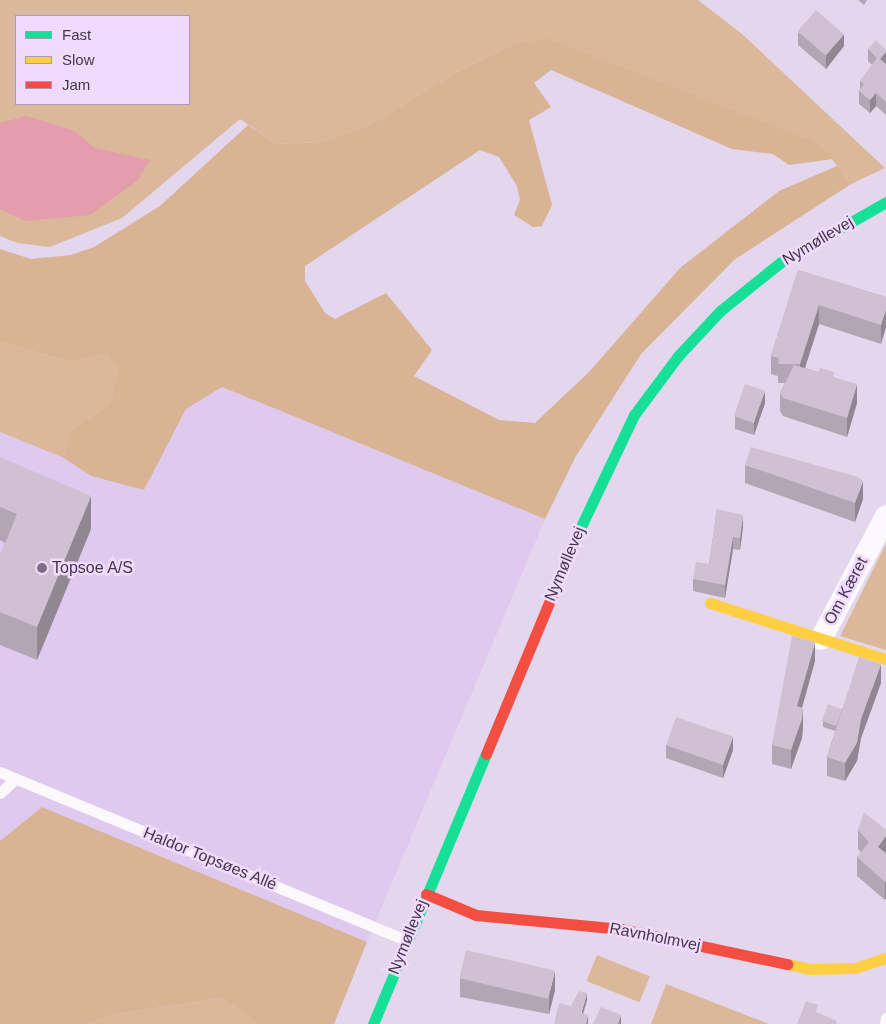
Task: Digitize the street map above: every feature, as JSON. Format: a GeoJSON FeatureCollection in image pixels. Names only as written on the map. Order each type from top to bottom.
{"type":"FeatureCollection","features":[{"type":"Feature","properties":{"kind":"street","name":"Nymøllevej"},"geometry":{"type":"LineString","coordinates":[[373,1024],[406,940],[602,475],[634,415],[678,356],[720,311],[781,262],[886,202]]}},
{"type":"Feature","properties":{"kind":"street","name":"Om Kæret"},"geometry":{"type":"LineString","coordinates":[[821,639],[886,516]]}},
{"type":"Feature","properties":{"kind":"street","name":"Om Kæret"},"geometry":{"type":"LineString","coordinates":[[710,603],[886,659]]}},
{"type":"Feature","properties":{"kind":"street","name":"Ravnholmvej"},"geometry":{"type":"LineString","coordinates":[[426,894],[476,915],[621,929],[811,969],[855,968],[886,958]]}},
{"type":"Feature","properties":{"kind":"lane","name":"Haldor Topsøes Allé"},"geometry":{"type":"LineString","coordinates":[[0,772],[406,940]]}},
{"type":"Feature","properties":{"kind":"lane"},"geometry":{"type":"LineString","coordinates":[[0,793],[15,779]]}},
{"type":"Feature","properties":{"kind":"lane"},"geometry":{"type":"LineString","coordinates":[[885,1024],[886,1018]]}},
{"type":"Feature","properties":{"kind":"shaded area"},"geometry":{"type":"Polygon","coordinates":[[[0,0],[698,0],[742,34],[885,168],[851,184],[820,144],[512,45],[456,72],[372,124],[322,142],[276,144],[240,119],[122,218],[50,247],[17,243],[0,236],[0,0]]]}},
{"type":"Feature","properties":{"kind":"shaded area"},"geometry":{"type":"Polygon","coordinates":[[[546,38],[820,144],[833,159],[789,165],[773,154],[732,149],[551,70],[534,83],[551,107],[529,120],[552,205],[542,226],[533,227],[514,215],[520,200],[517,186],[499,157],[480,150],[305,266],[305,281],[325,313],[335,319],[386,293],[432,350],[414,376],[499,420],[535,423],[590,371],[680,268],[779,191],[837,166],[851,184],[734,260],[641,354],[576,456],[545,519],[222,387],[186,409],[144,490],[91,476],[64,458],[69,431],[109,405],[119,372],[108,352],[71,362],[0,342],[0,249],[31,259],[71,255],[94,247],[160,206],[248,125],[276,144],[322,142],[372,124],[456,72],[512,45],[546,38]]]}},
{"type":"Feature","properties":{"kind":"shaded area"},"geometry":{"type":"Polygon","coordinates":[[[26,116],[73,130],[95,148],[150,160],[137,181],[90,215],[25,221],[0,209],[0,123],[26,116]]]}},
{"type":"Feature","properties":{"kind":"shaded area"},"geometry":{"type":"Polygon","coordinates":[[[0,342],[71,362],[108,351],[119,372],[109,405],[69,431],[64,458],[0,432],[0,342]]]}},
{"type":"Feature","properties":{"kind":"shaded area"},"geometry":{"type":"Polygon","coordinates":[[[222,387],[545,519],[367,942],[42,807],[0,841],[0,432],[64,458],[91,476],[144,490],[186,409],[222,387]]]}},
{"type":"Feature","properties":{"kind":"shaded area"},"geometry":{"type":"Polygon","coordinates":[[[886,544],[886,650],[840,636],[886,544]]]}},
{"type":"Feature","properties":{"kind":"shaded area"},"geometry":{"type":"Polygon","coordinates":[[[42,807],[367,942],[334,1024],[258,1024],[221,998],[111,1015],[88,1024],[0,1024],[0,841],[42,807]]]}},
{"type":"Feature","properties":{"kind":"shaded area"},"geometry":{"type":"Polygon","coordinates":[[[597,955],[650,976],[639,1002],[587,981],[597,955]]]}},
{"type":"Feature","properties":{"kind":"shaded area"},"geometry":{"type":"Polygon","coordinates":[[[666,984],[769,1024],[651,1024],[666,984]]]}},
{"type":"Feature","properties":{"kind":"shaded area"},"geometry":{"type":"Polygon","coordinates":[[[221,998],[258,1024],[88,1024],[111,1015],[221,998]]]}},
{"type":"Feature","properties":{"kind":"building"},"geometry":{"type":"Polygon","coordinates":[[[816,10],[844,34],[826,55],[798,31],[816,10]]]}},
{"type":"Feature","properties":{"kind":"building"},"geometry":{"type":"Polygon","coordinates":[[[876,40],[886,50],[880,59],[886,64],[886,102],[876,93],[870,100],[859,91],[864,84],[860,81],[877,58],[868,49],[876,40]]]}},
{"type":"Feature","properties":{"kind":"building"},"geometry":{"type":"Polygon","coordinates":[[[798,270],[886,297],[886,309],[881,325],[819,305],[800,364],[778,364],[779,358],[771,356],[798,270]]]}},
{"type":"Feature","properties":{"kind":"building"},"geometry":{"type":"Polygon","coordinates":[[[794,365],[818,372],[820,368],[834,372],[833,377],[857,384],[847,418],[783,398],[780,393],[794,365]]]}},
{"type":"Feature","properties":{"kind":"building"},"geometry":{"type":"Polygon","coordinates":[[[745,384],[765,391],[754,423],[734,416],[745,384]]]}},
{"type":"Feature","properties":{"kind":"building"},"geometry":{"type":"Polygon","coordinates":[[[751,447],[858,477],[863,481],[855,503],[745,465],[751,447]]]}},
{"type":"Feature","properties":{"kind":"building","name":"Topsoe A/S"},"geometry":{"type":"Polygon","coordinates":[[[0,457],[91,496],[37,627],[0,612],[0,556],[17,514],[0,507],[0,457]]]}},
{"type":"Feature","properties":{"kind":"building"},"geometry":{"type":"Polygon","coordinates":[[[717,509],[743,515],[740,538],[733,537],[725,585],[693,579],[696,562],[709,564],[717,509]]]}},
{"type":"Feature","properties":{"kind":"building"},"geometry":{"type":"Polygon","coordinates":[[[792,636],[815,642],[797,706],[803,708],[802,719],[791,750],[772,745],[792,636]]]}},
{"type":"Feature","properties":{"kind":"building"},"geometry":{"type":"Polygon","coordinates":[[[859,657],[881,664],[861,719],[857,743],[845,763],[827,757],[859,657]]]}},
{"type":"Feature","properties":{"kind":"building"},"geometry":{"type":"Polygon","coordinates":[[[828,704],[842,709],[836,726],[822,721],[828,704]]]}},
{"type":"Feature","properties":{"kind":"building"},"geometry":{"type":"Polygon","coordinates":[[[676,717],[733,737],[723,765],[666,745],[676,717]]]}},
{"type":"Feature","properties":{"kind":"building"},"geometry":{"type":"Polygon","coordinates":[[[864,812],[886,830],[886,836],[878,847],[886,853],[885,882],[857,857],[869,842],[858,830],[864,812]]]}},
{"type":"Feature","properties":{"kind":"building"},"geometry":{"type":"Polygon","coordinates":[[[466,950],[555,970],[548,999],[459,978],[466,950]]]}},
{"type":"Feature","properties":{"kind":"building"},"geometry":{"type":"Polygon","coordinates":[[[579,991],[587,993],[582,1011],[582,1009],[571,1006],[579,991]]]}},
{"type":"Feature","properties":{"kind":"building"},"geometry":{"type":"Polygon","coordinates":[[[806,1001],[818,1005],[816,1012],[837,1021],[836,1024],[797,1024],[806,1001]]]}},
{"type":"Feature","properties":{"kind":"building"},"geometry":{"type":"Polygon","coordinates":[[[559,1003],[582,1009],[581,1013],[588,1015],[586,1024],[554,1024],[559,1003]]]}},
{"type":"Feature","properties":{"kind":"building"},"geometry":{"type":"Polygon","coordinates":[[[601,1007],[621,1015],[618,1024],[593,1024],[601,1007]]]}},
{"type":"Feature","properties":{"kind":"traffic: fast"},"geometry":{"type":"LineString","coordinates":[[577,535],[634,415],[678,356],[720,311],[781,262],[886,202]]}},
{"type":"Feature","properties":{"kind":"traffic: fast"},"geometry":{"type":"LineString","coordinates":[[373,1024],[486,754]]}},
{"type":"Feature","properties":{"kind":"traffic: slow"},"geometry":{"type":"LineString","coordinates":[[710,603],[886,659]]}},
{"type":"Feature","properties":{"kind":"traffic: slow"},"geometry":{"type":"LineString","coordinates":[[787,964],[811,969],[855,968],[886,958]]}},
{"type":"Feature","properties":{"kind":"traffic: jam"},"geometry":{"type":"LineString","coordinates":[[486,754],[577,535]]}},
{"type":"Feature","properties":{"kind":"traffic: jam"},"geometry":{"type":"LineString","coordinates":[[426,894],[476,915],[621,929],[787,964]]}},
{"type":"Feature","properties":{"kind":"place","name":"Topsoe A/S"},"geometry":{"type":"Point","coordinates":[42,568]}}]}
